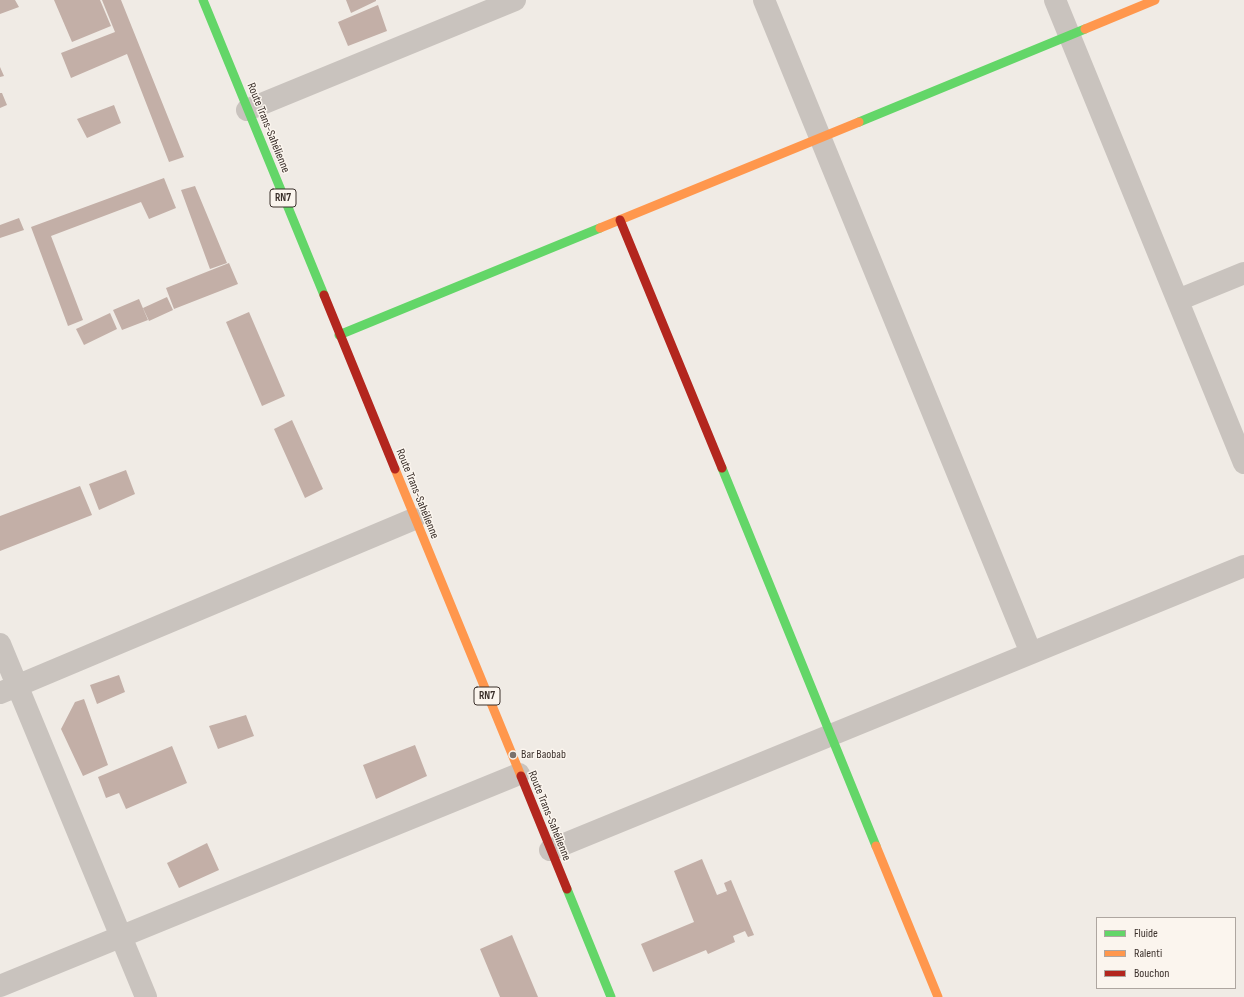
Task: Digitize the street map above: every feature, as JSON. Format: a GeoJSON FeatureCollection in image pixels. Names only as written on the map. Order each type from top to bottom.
{"type":"FeatureCollection","features":[{"type":"Feature","properties":{"kind":"main road","name":"Route Trans-Sahélienne"},"geometry":{"type":"LineString","coordinates":[[203,0],[414,519],[611,997]]}},
{"type":"Feature","properties":{"kind":"main road"},"geometry":{"type":"LineString","coordinates":[[339,335],[1155,0]]}},
{"type":"Feature","properties":{"kind":"main road"},"geometry":{"type":"LineString","coordinates":[[620,220],[938,997]]}},
{"type":"Feature","properties":{"kind":"street"},"geometry":{"type":"LineString","coordinates":[[247,110],[515,0]]}},
{"type":"Feature","properties":{"kind":"street"},"geometry":{"type":"LineString","coordinates":[[764,0],[1031,653]]}},
{"type":"Feature","properties":{"kind":"street"},"geometry":{"type":"LineString","coordinates":[[1055,0],[1244,462]]}},
{"type":"Feature","properties":{"kind":"street"},"geometry":{"type":"LineString","coordinates":[[1178,300],[1244,273]]}},
{"type":"Feature","properties":{"kind":"street"},"geometry":{"type":"LineString","coordinates":[[9,690],[414,519]]}},
{"type":"Feature","properties":{"kind":"street"},"geometry":{"type":"LineString","coordinates":[[550,850],[1244,566]]}},
{"type":"Feature","properties":{"kind":"street"},"geometry":{"type":"LineString","coordinates":[[0,644],[9,690],[121,936],[146,997]]}},
{"type":"Feature","properties":{"kind":"street"},"geometry":{"type":"LineString","coordinates":[[0,986],[519,774]]}},
{"type":"Feature","properties":{"kind":"building"},"geometry":{"type":"Polygon","coordinates":[[[0,0],[15,0],[19,7],[0,14],[0,0]]]}},
{"type":"Feature","properties":{"kind":"building"},"geometry":{"type":"Polygon","coordinates":[[[54,0],[100,0],[111,26],[72,42],[54,0]]]}},
{"type":"Feature","properties":{"kind":"building"},"geometry":{"type":"Polygon","coordinates":[[[102,0],[121,0],[184,157],[169,162],[127,54],[71,78],[61,53],[115,32],[102,0]]]}},
{"type":"Feature","properties":{"kind":"building"},"geometry":{"type":"Polygon","coordinates":[[[346,0],[376,0],[376,1],[351,13],[346,0]]]}},
{"type":"Feature","properties":{"kind":"building"},"geometry":{"type":"Polygon","coordinates":[[[378,5],[387,31],[348,46],[338,22],[378,5]]]}},
{"type":"Feature","properties":{"kind":"building"},"geometry":{"type":"Polygon","coordinates":[[[0,67],[4,76],[0,77],[0,67]]]}},
{"type":"Feature","properties":{"kind":"building"},"geometry":{"type":"Polygon","coordinates":[[[0,93],[2,93],[7,105],[0,108],[0,93]]]}},
{"type":"Feature","properties":{"kind":"building"},"geometry":{"type":"Polygon","coordinates":[[[114,105],[121,123],[87,138],[77,119],[114,105]]]}},
{"type":"Feature","properties":{"kind":"building"},"geometry":{"type":"Polygon","coordinates":[[[164,178],[176,208],[149,219],[141,202],[51,236],[83,320],[68,326],[31,227],[164,178]]]}},
{"type":"Feature","properties":{"kind":"building"},"geometry":{"type":"Polygon","coordinates":[[[195,186],[227,263],[210,269],[181,190],[195,186]]]}},
{"type":"Feature","properties":{"kind":"building"},"geometry":{"type":"Polygon","coordinates":[[[19,218],[24,230],[0,238],[0,225],[19,218]]]}},
{"type":"Feature","properties":{"kind":"building"},"geometry":{"type":"Polygon","coordinates":[[[229,263],[238,284],[174,309],[166,288],[229,263]]]}},
{"type":"Feature","properties":{"kind":"building"},"geometry":{"type":"Polygon","coordinates":[[[167,297],[173,310],[149,321],[143,308],[167,297]]]}},
{"type":"Feature","properties":{"kind":"building"},"geometry":{"type":"Polygon","coordinates":[[[139,299],[148,320],[122,330],[113,310],[139,299]]]}},
{"type":"Feature","properties":{"kind":"building"},"geometry":{"type":"Polygon","coordinates":[[[249,312],[285,396],[262,406],[226,322],[249,312]]]}},
{"type":"Feature","properties":{"kind":"building"},"geometry":{"type":"Polygon","coordinates":[[[110,313],[117,329],[84,345],[76,329],[110,313]]]}},
{"type":"Feature","properties":{"kind":"building"},"geometry":{"type":"Polygon","coordinates":[[[292,420],[323,489],[305,498],[274,429],[292,420]]]}},
{"type":"Feature","properties":{"kind":"building"},"geometry":{"type":"Polygon","coordinates":[[[126,470],[135,494],[99,510],[89,484],[126,470]]]}},
{"type":"Feature","properties":{"kind":"building"},"geometry":{"type":"Polygon","coordinates":[[[80,486],[92,515],[0,551],[0,516],[80,486]]]}},
{"type":"Feature","properties":{"kind":"building"},"geometry":{"type":"Polygon","coordinates":[[[119,675],[125,692],[97,704],[90,685],[119,675]]]}},
{"type":"Feature","properties":{"kind":"building"},"geometry":{"type":"Polygon","coordinates":[[[84,699],[108,765],[83,776],[61,729],[75,702],[84,699]]]}},
{"type":"Feature","properties":{"kind":"building"},"geometry":{"type":"Polygon","coordinates":[[[246,715],[254,736],[218,749],[209,726],[246,715]]]}},
{"type":"Feature","properties":{"kind":"building"},"geometry":{"type":"Polygon","coordinates":[[[415,745],[427,776],[376,799],[363,765],[415,745]]]}},
{"type":"Feature","properties":{"kind":"building"},"geometry":{"type":"Polygon","coordinates":[[[172,746],[187,783],[126,809],[119,793],[106,798],[98,777],[172,746]]]}},
{"type":"Feature","properties":{"kind":"building"},"geometry":{"type":"Polygon","coordinates":[[[207,843],[219,870],[179,888],[167,863],[207,843]]]}},
{"type":"Feature","properties":{"kind":"building"},"geometry":{"type":"Polygon","coordinates":[[[702,859],[717,895],[727,891],[724,883],[731,880],[754,935],[748,937],[745,931],[733,936],[735,942],[708,954],[706,950],[653,972],[641,944],[694,922],[674,871],[702,859]]]}},
{"type":"Feature","properties":{"kind":"building"},"geometry":{"type":"Polygon","coordinates":[[[512,935],[538,997],[500,997],[480,949],[512,935]]]}},
{"type":"Feature","properties":{"kind":"traffic: fast"},"geometry":{"type":"LineString","coordinates":[[203,0],[324,295]]}},
{"type":"Feature","properties":{"kind":"traffic: fast"},"geometry":{"type":"LineString","coordinates":[[859,122],[1085,29]]}},
{"type":"Feature","properties":{"kind":"traffic: fast"},"geometry":{"type":"LineString","coordinates":[[339,335],[600,228]]}},
{"type":"Feature","properties":{"kind":"traffic: fast"},"geometry":{"type":"LineString","coordinates":[[722,468],[876,846]]}},
{"type":"Feature","properties":{"kind":"traffic: fast"},"geometry":{"type":"LineString","coordinates":[[567,889],[611,997]]}},
{"type":"Feature","properties":{"kind":"traffic: slow"},"geometry":{"type":"LineString","coordinates":[[1085,29],[1155,0]]}},
{"type":"Feature","properties":{"kind":"traffic: slow"},"geometry":{"type":"LineString","coordinates":[[600,228],[859,122]]}},
{"type":"Feature","properties":{"kind":"traffic: slow"},"geometry":{"type":"LineString","coordinates":[[395,469],[521,776]]}},
{"type":"Feature","properties":{"kind":"traffic: slow"},"geometry":{"type":"LineString","coordinates":[[876,846],[938,997]]}},
{"type":"Feature","properties":{"kind":"traffic: jam"},"geometry":{"type":"LineString","coordinates":[[620,220],[722,468]]}},
{"type":"Feature","properties":{"kind":"traffic: jam"},"geometry":{"type":"LineString","coordinates":[[324,295],[395,469]]}},
{"type":"Feature","properties":{"kind":"traffic: jam"},"geometry":{"type":"LineString","coordinates":[[521,776],[567,889]]}},
{"type":"Feature","properties":{"kind":"place","name":"Bar Baobab"},"geometry":{"type":"Point","coordinates":[513,755]}}]}
